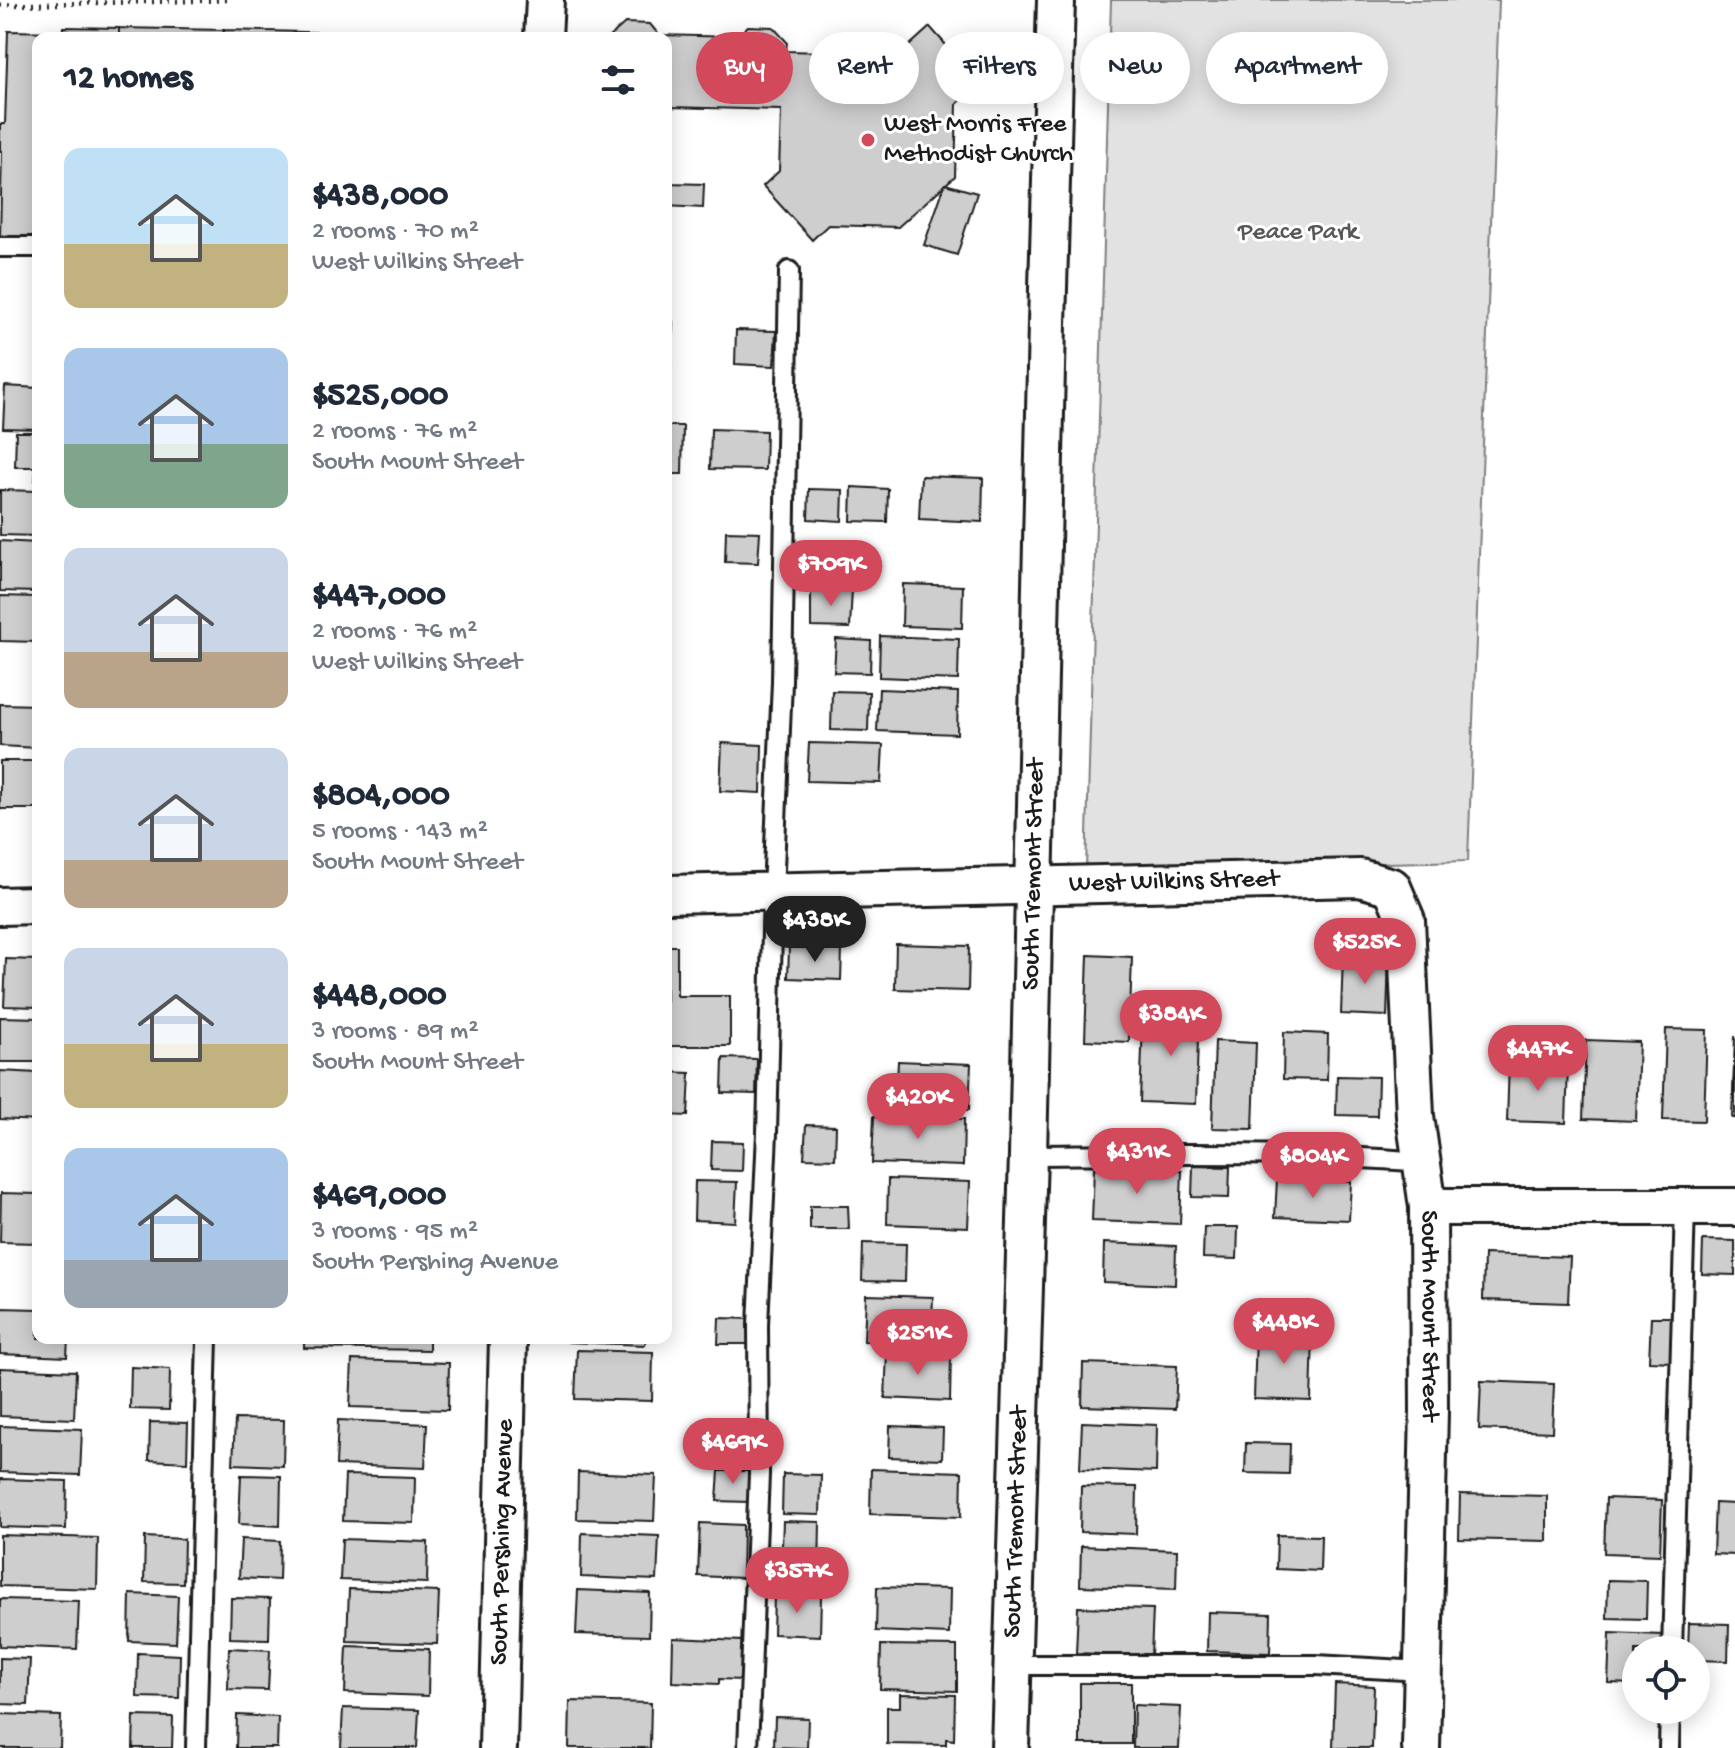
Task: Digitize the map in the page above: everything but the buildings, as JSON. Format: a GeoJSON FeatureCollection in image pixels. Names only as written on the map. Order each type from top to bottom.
{"type":"FeatureCollection","features":[{"type":"Feature","properties":{"kind":"street"},"geometry":{"type":"LineString","coordinates":[[543,32],[545,0]]}},
{"type":"Feature","properties":{"kind":"street","name":"South Tremont Street"},"geometry":{"type":"LineString","coordinates":[[1010,1748],[1056,0]]}},
{"type":"Feature","properties":{"kind":"street","name":"West Wilkins Street"},"geometry":{"type":"LineString","coordinates":[[672,894],[1360,878],[1392,887]]}},
{"type":"Feature","properties":{"kind":"street","name":"South Mount Street"},"geometry":{"type":"LineString","coordinates":[[1392,887],[1406,920],[1415,1116],[1428,1207],[1429,1411],[1421,1748]]}},
{"type":"Feature","properties":{"kind":"street"},"geometry":{"type":"LineString","coordinates":[[0,906],[32,905]]}},
{"type":"Feature","properties":{"kind":"street"},"geometry":{"type":"LineString","coordinates":[[1428,1207],[1735,1207]]}},
{"type":"Feature","properties":{"kind":"street","name":"South Pershing Avenue"},"geometry":{"type":"LineString","coordinates":[[498,1748],[508,1344]]}},
{"type":"Feature","properties":{"kind":"lane"},"geometry":{"type":"LineString","coordinates":[[0,247],[32,247]]}},
{"type":"Feature","properties":{"kind":"lane"},"geometry":{"type":"LineString","coordinates":[[748,1748],[759,1474],[758,1325],[782,682],[789,271]]}},
{"type":"Feature","properties":{"kind":"lane"},"geometry":{"type":"LineString","coordinates":[[1028,1155],[1278,1155],[1422,1162]]}},
{"type":"Feature","properties":{"kind":"lane"},"geometry":{"type":"LineString","coordinates":[[1672,1636],[1685,1207]]}},
{"type":"Feature","properties":{"kind":"lane"},"geometry":{"type":"LineString","coordinates":[[196,1748],[207,1344]]}},
{"type":"Feature","properties":{"kind":"lane"},"geometry":{"type":"LineString","coordinates":[[1012,1665],[1316,1665],[1423,1671]]}},
{"type":"Feature","properties":{"kind":"lane"},"geometry":{"type":"LineString","coordinates":[[1669,1748],[1670,1724]]}},
{"type":"Feature","properties":{"kind":"path"},"geometry":{"type":"LineString","coordinates":[[0,5],[229,0]]}},
{"type":"Feature","properties":{"kind":"green space","name":"Peace Park"},"geometry":{"type":"Polygon","coordinates":[[[1111,0],[1499,0],[1468,861],[1086,870],[1108,104],[1190,104],[1190,32],[1110,32],[1111,0]]]}},
{"type":"Feature","properties":{"kind":"place","name":"West Morris Free Methodist Church"},"geometry":{"type":"Point","coordinates":[868,140]}}]}
